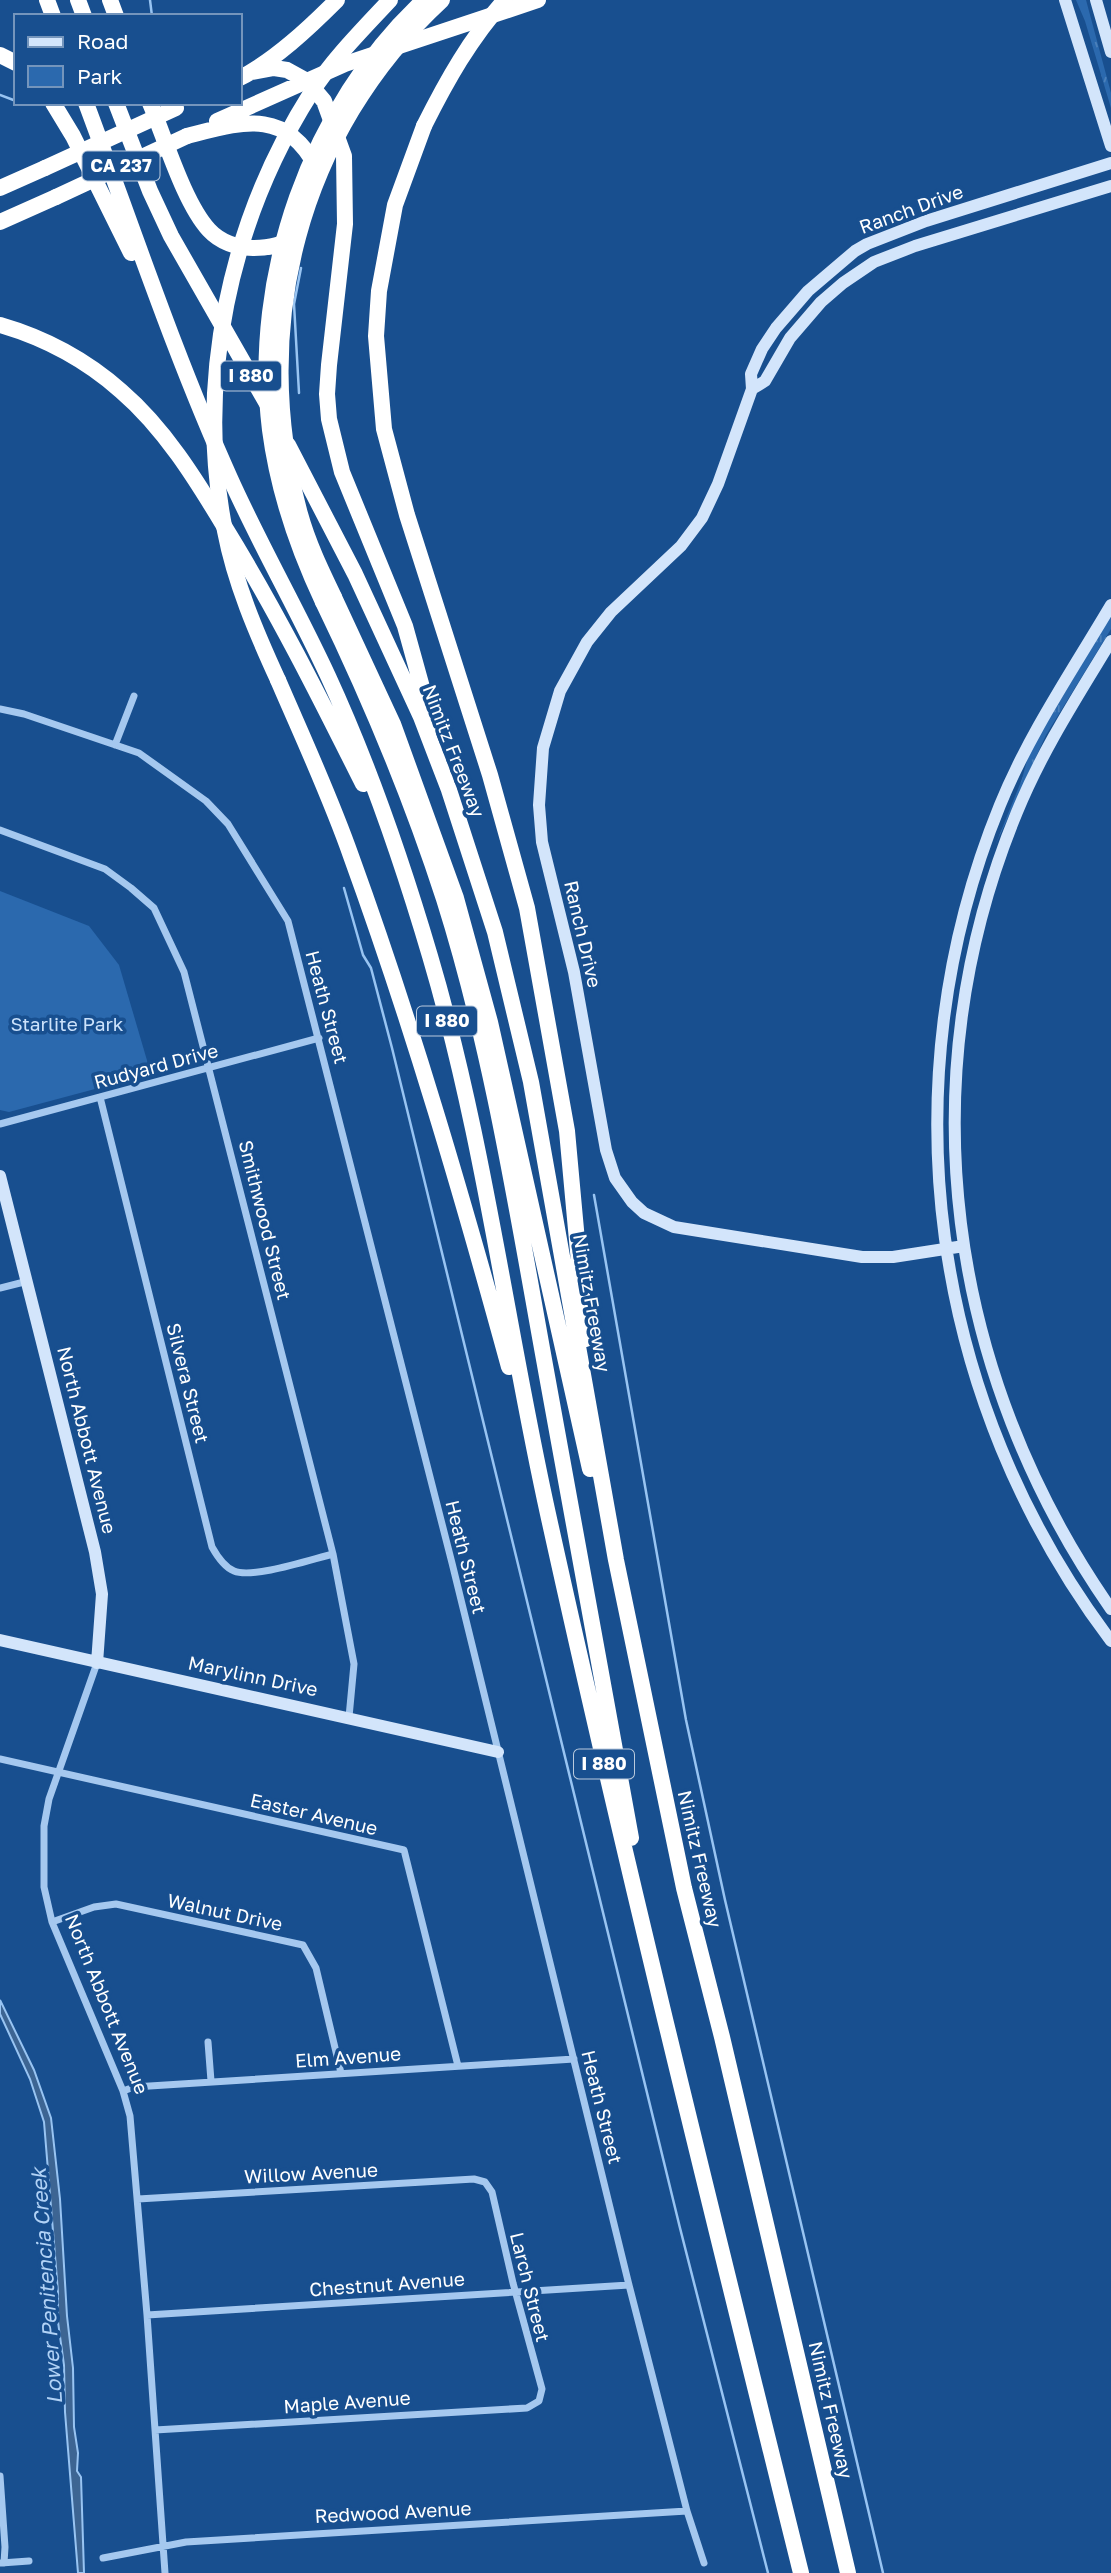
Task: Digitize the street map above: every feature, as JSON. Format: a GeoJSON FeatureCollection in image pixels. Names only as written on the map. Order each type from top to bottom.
{"type":"FeatureCollection","features":[{"type":"Feature","properties":{"kind":"highway"},"geometry":{"type":"LineString","coordinates":[[246,75],[303,32],[337,0]]}},
{"type":"Feature","properties":{"kind":"highway"},"geometry":{"type":"LineString","coordinates":[[390,0],[349,43],[312,92],[286,137],[244,233],[220,334],[215,434],[217,478],[225,531],[252,623],[327,793],[372,915],[464,1203],[543,1492]]}},
{"type":"Feature","properties":{"kind":"highway"},"geometry":{"type":"LineString","coordinates":[[424,0],[406,16],[370,61],[342,103],[317,149],[297,196],[273,290],[268,337],[272,440],[289,519],[303,559],[377,686],[412,773],[456,898],[474,959],[570,1374],[663,1820],[684,1888]]}},
{"type":"Feature","properties":{"kind":"highway"},"geometry":{"type":"LineString","coordinates":[[442,0],[415,25],[379,68],[346,120],[309,200],[294,247],[285,292],[280,338],[282,427],[301,516],[329,600],[406,790],[445,902],[478,1025],[508,1163],[668,2035]]}},
{"type":"Feature","properties":{"kind":"highway","name":"CA 237"},"geometry":{"type":"LineString","coordinates":[[0,222],[345,64],[523,0]]}},
{"type":"Feature","properties":{"kind":"highway"},"geometry":{"type":"LineString","coordinates":[[538,0],[504,6],[473,40],[453,71],[424,127],[395,205],[379,291],[376,336],[384,429],[407,515],[491,775],[531,931],[567,1130],[582,1276],[591,1415]]}},
{"type":"Feature","properties":{"kind":"highway"},"geometry":{"type":"LineString","coordinates":[[246,75],[274,68],[287,70],[307,81],[324,101],[344,156],[345,224],[327,394],[331,432],[342,472],[405,626],[449,790]]}},
{"type":"Feature","properties":{"kind":"highway"},"geometry":{"type":"LineString","coordinates":[[54,105],[79,148],[168,331]]}},
{"type":"Feature","properties":{"kind":"highway","name":"I 880"},"geometry":{"type":"LineString","coordinates":[[87,105],[168,331],[233,484],[328,677],[364,762],[431,957],[456,1056],[543,1492],[597,1734],[668,2035],[802,2573]]}},
{"type":"Feature","properties":{"kind":"highway","name":"Nimitz Freeway"},"geometry":{"type":"LineString","coordinates":[[117,105],[150,191],[171,236],[261,393],[355,574],[400,669],[449,790],[495,932],[531,1082],[616,1560],[684,1888],[722,2037],[848,2573]]}},
{"type":"Feature","properties":{"kind":"highway"},"geometry":{"type":"LineString","coordinates":[[151,105],[187,191],[209,230],[225,242],[244,248],[265,248],[287,242],[305,228],[315,209],[319,188],[317,167],[306,147],[285,131],[267,123],[243,122],[187,136]]}},
{"type":"Feature","properties":{"kind":"highway","name":"CA 237"},"geometry":{"type":"LineString","coordinates":[[0,188],[181,106]]}},
{"type":"Feature","properties":{"kind":"highway"},"geometry":{"type":"LineString","coordinates":[[0,180],[45,168]]}},
{"type":"Feature","properties":{"kind":"highway"},"geometry":{"type":"LineString","coordinates":[[0,325],[53,345],[90,367],[122,391],[150,419],[175,451],[203,491],[268,597],[302,660],[398,856]]}},
{"type":"Feature","properties":{"kind":"street"},"geometry":{"type":"LineString","coordinates":[[1065,0],[1111,146]]}},
{"type":"Feature","properties":{"kind":"street"},"geometry":{"type":"LineString","coordinates":[[1096,0],[1111,52]]}},
{"type":"Feature","properties":{"kind":"street","name":"Ranch Drive"},"geometry":{"type":"LineString","coordinates":[[964,1246],[893,1257],[862,1257],[674,1227],[658,1221],[632,1202],[615,1178],[606,1150],[574,972],[542,842],[539,794],[543,748],[560,691],[587,642],[611,612],[681,546],[702,518],[718,484],[752,389],[751,374],[762,349],[808,291],[867,244],[926,220],[1111,163]]}},
{"type":"Feature","properties":{"kind":"street","name":"Ranch Drive"},"geometry":{"type":"LineString","coordinates":[[752,389],[765,381],[790,338],[821,302],[842,283],[874,262],[915,246],[1111,186]]}},
{"type":"Feature","properties":{"kind":"street"},"geometry":{"type":"LineString","coordinates":[[1111,606],[1026,747],[1000,806],[969,898],[947,998],[939,1075],[939,1182],[945,1249],[970,1365],[1022,1497],[1053,1554],[1111,1641]]}},
{"type":"Feature","properties":{"kind":"street"},"geometry":{"type":"LineString","coordinates":[[1111,641],[1058,727],[1029,785],[999,861],[981,924],[965,1001],[957,1076],[956,1146],[964,1246],[988,1360],[1016,1436],[1049,1509],[1074,1554],[1111,1609]]}},
{"type":"Feature","properties":{"kind":"street"},"geometry":{"type":"LineString","coordinates":[[115,745],[134,696]]}},
{"type":"Feature","properties":{"kind":"street","name":"Heath Street"},"geometry":{"type":"LineString","coordinates":[[0,709],[24,714],[139,753],[206,801],[228,824],[288,921],[498,1752],[629,2285],[687,2511],[704,2563]]}},
{"type":"Feature","properties":{"kind":"street","name":"Smithwood Street"},"geometry":{"type":"LineString","coordinates":[[0,831],[105,869],[154,908],[184,972],[332,1555],[354,1664],[349,1717]]}},
{"type":"Feature","properties":{"kind":"street","name":"Rudyard Drive"},"geometry":{"type":"LineString","coordinates":[[0,1124],[319,1038]]}},
{"type":"Feature","properties":{"kind":"street","name":"Silvera Street"},"geometry":{"type":"LineString","coordinates":[[100,1097],[212,1547],[220,1560],[234,1571],[254,1573],[332,1555]]}},
{"type":"Feature","properties":{"kind":"street","name":"North Abbott Avenue"},"geometry":{"type":"LineString","coordinates":[[0,1176],[97,1561],[102,1603],[97,1663],[57,1773],[44,1826],[42,1856],[44,1887],[52,1922],[123,2091],[130,2116],[148,2315],[164,2573]]}},
{"type":"Feature","properties":{"kind":"street"},"geometry":{"type":"LineString","coordinates":[[0,1288],[28,1282]]}},
{"type":"Feature","properties":{"kind":"street","name":"Marylinn Drive"},"geometry":{"type":"LineString","coordinates":[[0,1640],[498,1752]]}},
{"type":"Feature","properties":{"kind":"street","name":"Easter Avenue"},"geometry":{"type":"LineString","coordinates":[[0,1759],[404,1850],[458,2066]]}},
{"type":"Feature","properties":{"kind":"street","name":"Walnut Drive"},"geometry":{"type":"LineString","coordinates":[[52,1922],[94,1907],[116,1904],[303,1945],[316,1968],[341,2073]]}},
{"type":"Feature","properties":{"kind":"street"},"geometry":{"type":"LineString","coordinates":[[208,2042],[211,2081]]}},
{"type":"Feature","properties":{"kind":"street","name":"Elm Avenue"},"geometry":{"type":"LineString","coordinates":[[123,2091],[134,2087],[211,2081],[574,2059]]}},
{"type":"Feature","properties":{"kind":"street","name":"Willow Avenue"},"geometry":{"type":"LineString","coordinates":[[138,2199],[474,2179],[485,2182]]}},
{"type":"Feature","properties":{"kind":"street","name":"Larch Street"},"geometry":{"type":"LineString","coordinates":[[485,2182],[492,2192],[515,2292],[542,2389],[539,2401]]}},
{"type":"Feature","properties":{"kind":"street","name":"Chestnut Avenue"},"geometry":{"type":"LineString","coordinates":[[148,2315],[629,2285]]}},
{"type":"Feature","properties":{"kind":"street","name":"Maple Avenue"},"geometry":{"type":"LineString","coordinates":[[155,2430],[527,2408],[539,2401]]}},
{"type":"Feature","properties":{"kind":"street"},"geometry":{"type":"LineString","coordinates":[[0,2476],[5,2547],[2,2563],[29,2561]]}},
{"type":"Feature","properties":{"kind":"street","name":"Redwood Avenue"},"geometry":{"type":"LineString","coordinates":[[103,2558],[162,2545],[272,2535],[687,2511]]}},
{"type":"Feature","properties":{"kind":"green space"},"geometry":{"type":"Polygon","coordinates":[[[1076,0],[1086,0],[1111,93],[1111,108],[1085,21],[1076,0]]]}},
{"type":"Feature","properties":{"kind":"green space"},"geometry":{"type":"Polygon","coordinates":[[[1111,615],[1111,629],[1046,735],[995,846],[1022,779],[1029,753],[1111,615]]]}},
{"type":"Feature","properties":{"kind":"green space","name":"Starlite Park"},"geometry":{"type":"Polygon","coordinates":[[[0,891],[89,926],[119,965],[151,1074],[9,1112],[0,1110],[0,891]]]}},
{"type":"Feature","properties":{"kind":"shaded area"},"geometry":{"type":"Polygon","coordinates":[[[0,2000],[34,2070],[51,2118],[73,2368],[77,2471],[81,2477],[84,2573],[78,2573],[44,2122],[30,2079],[0,2014],[0,2000]]]}},
{"type":"Feature","properties":{"kind":"waterway"},"geometry":{"type":"LineString","coordinates":[[150,0],[152,14]]}},
{"type":"Feature","properties":{"kind":"waterway"},"geometry":{"type":"LineString","coordinates":[[0,95],[14,100]]}},
{"type":"Feature","properties":{"kind":"waterway"},"geometry":{"type":"LineString","coordinates":[[299,393],[294,304],[301,268]]}},
{"type":"Feature","properties":{"kind":"waterway"},"geometry":{"type":"LineString","coordinates":[[344,888],[363,955],[371,968],[392,1048],[680,2228],[768,2573]]}},
{"type":"Feature","properties":{"kind":"waterway"},"geometry":{"type":"LineString","coordinates":[[594,1195],[686,1720],[725,1900],[883,2573]]}},
{"type":"Feature","properties":{"kind":"water label","name":"Lower Penitencia Creek"},"geometry":{"type":"Point","coordinates":[47,2286]}}]}
